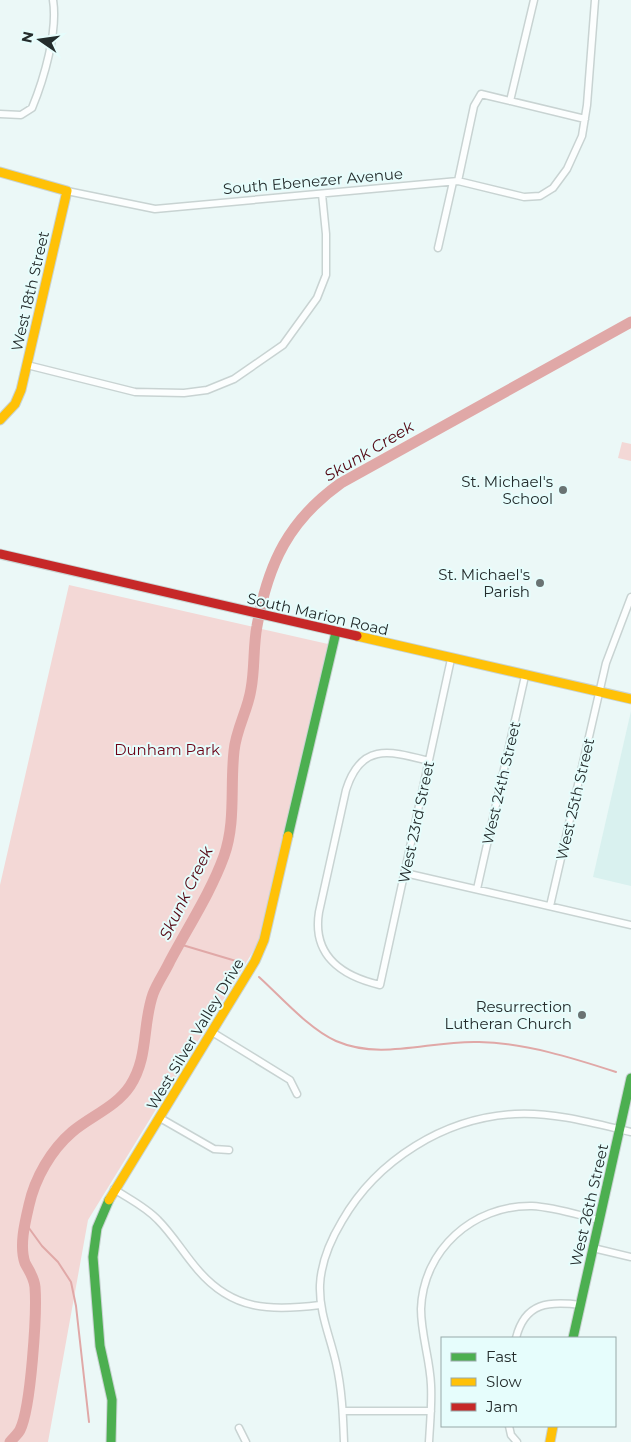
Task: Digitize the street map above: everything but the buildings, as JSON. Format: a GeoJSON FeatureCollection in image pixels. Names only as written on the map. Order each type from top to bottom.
{"type":"FeatureCollection","features":[{"type":"Feature","properties":{"kind":"street"},"geometry":{"type":"LineString","coordinates":[[0,114],[15,116],[29,111],[36,98],[51,41],[54,0]]}},
{"type":"Feature","properties":{"kind":"street"},"geometry":{"type":"LineString","coordinates":[[510,101],[534,0]]}},
{"type":"Feature","properties":{"kind":"street","name":"South Ebenezer Avenue"},"geometry":{"type":"LineString","coordinates":[[0,172],[67,191],[155,209],[455,181],[524,197],[540,196],[548,192],[560,180],[572,161],[586,119],[595,0]]}},
{"type":"Feature","properties":{"kind":"street"},"geometry":{"type":"LineString","coordinates":[[438,248],[478,96],[484,94],[586,119]]}},
{"type":"Feature","properties":{"kind":"street","name":"West 18th Street"},"geometry":{"type":"LineString","coordinates":[[0,420],[19,397],[67,191]]}},
{"type":"Feature","properties":{"kind":"street"},"geometry":{"type":"LineString","coordinates":[[27,365],[136,392],[184,393],[207,390],[234,379],[283,345],[317,298],[326,275],[326,234],[322,194]]}},
{"type":"Feature","properties":{"kind":"street","name":"South Marion Road"},"geometry":{"type":"LineString","coordinates":[[0,554],[631,699]]}},
{"type":"Feature","properties":{"kind":"street","name":"West 25th Street"},"geometry":{"type":"LineString","coordinates":[[550,906],[606,663],[631,597]]}},
{"type":"Feature","properties":{"kind":"street","name":"West Silver Valley Drive"},"geometry":{"type":"LineString","coordinates":[[111,1442],[112,1400],[96,1315],[93,1257],[97,1228],[114,1190],[255,961],[264,940],[336,632]]}},
{"type":"Feature","properties":{"kind":"street","name":"West 23rd Street"},"geometry":{"type":"LineString","coordinates":[[429,761],[391,752],[367,758],[357,767],[350,778],[346,790],[319,912],[317,923],[320,940],[331,960],[353,977],[380,985],[405,872],[429,761],[451,659]]}},
{"type":"Feature","properties":{"kind":"street","name":"West 24th Street"},"geometry":{"type":"LineString","coordinates":[[477,889],[525,676]]}},
{"type":"Feature","properties":{"kind":"street"},"geometry":{"type":"LineString","coordinates":[[405,872],[631,926]]}},
{"type":"Feature","properties":{"kind":"street"},"geometry":{"type":"LineString","coordinates":[[212,1032],[290,1080],[297,1094]]}},
{"type":"Feature","properties":{"kind":"street","name":"West 26th Street"},"geometry":{"type":"LineString","coordinates":[[573,1337],[631,1078]]}},
{"type":"Feature","properties":{"kind":"street"},"geometry":{"type":"LineString","coordinates":[[344,1442],[343,1412],[336,1361],[320,1305],[320,1283],[325,1257],[331,1241],[349,1209],[378,1174],[421,1142],[465,1123],[514,1114],[548,1115],[631,1132]]}},
{"type":"Feature","properties":{"kind":"street"},"geometry":{"type":"LineString","coordinates":[[160,1118],[214,1149],[229,1150]]}},
{"type":"Feature","properties":{"kind":"street"},"geometry":{"type":"LineString","coordinates":[[114,1190],[154,1216],[208,1281],[229,1295],[264,1309],[282,1310],[320,1305]]}},
{"type":"Feature","properties":{"kind":"street"},"geometry":{"type":"LineString","coordinates":[[429,1442],[431,1384],[422,1324],[422,1297],[427,1276],[445,1244],[458,1231],[477,1219],[494,1212],[514,1208],[545,1208],[600,1220]]}},
{"type":"Feature","properties":{"kind":"street"},"geometry":{"type":"LineString","coordinates":[[593,1248],[631,1257]]}},
{"type":"Feature","properties":{"kind":"street"},"geometry":{"type":"LineString","coordinates":[[516,1337],[526,1316],[537,1308],[552,1303],[580,1306]]}},
{"type":"Feature","properties":{"kind":"street"},"geometry":{"type":"LineString","coordinates":[[343,1412],[431,1411]]}},
{"type":"Feature","properties":{"kind":"street"},"geometry":{"type":"LineString","coordinates":[[509,1427],[511,1435],[517,1442]]}},
{"type":"Feature","properties":{"kind":"street"},"geometry":{"type":"LineString","coordinates":[[550,1442],[553,1427]]}},
{"type":"Feature","properties":{"kind":"street"},"geometry":{"type":"LineString","coordinates":[[239,1428],[246,1442]]}},
{"type":"Feature","properties":{"kind":"shaded area"},"geometry":{"type":"Polygon","coordinates":[[[631,711],[631,886],[593,877],[631,711]]]}},
{"type":"Feature","properties":{"kind":"green space"},"geometry":{"type":"Polygon","coordinates":[[[622,442],[631,444],[631,461],[618,458],[622,442]]]}},
{"type":"Feature","properties":{"kind":"green space","name":"Dunham Park"},"geometry":{"type":"Polygon","coordinates":[[[69,585],[328,644],[260,940],[88,1220],[48,1442],[0,1442],[0,885],[69,585]]]}},
{"type":"Feature","properties":{"kind":"waterway","name":"Skunk Creek"},"geometry":{"type":"LineString","coordinates":[[10,1442],[19,1432],[24,1419],[30,1382],[35,1317],[35,1287],[23,1256],[23,1242],[24,1226],[35,1185],[45,1165],[64,1139],[79,1126],[118,1100],[130,1086],[140,1064],[147,1017],[155,990],[219,869],[228,843],[234,751],[251,689],[257,626],[267,582],[284,545],[294,528],[307,512],[341,483],[631,322]]}},
{"type":"Feature","properties":{"kind":"waterway"},"geometry":{"type":"LineString","coordinates":[[179,944],[236,961]]}},
{"type":"Feature","properties":{"kind":"waterway"},"geometry":{"type":"LineString","coordinates":[[259,977],[316,1029],[336,1041],[353,1047],[389,1050],[461,1042],[496,1043],[549,1052],[616,1072]]}},
{"type":"Feature","properties":{"kind":"waterway"},"geometry":{"type":"LineString","coordinates":[[26,1224],[42,1246],[58,1262],[71,1282],[76,1306],[89,1422]]}},
{"type":"Feature","properties":{"kind":"traffic: fast"},"geometry":{"type":"LineString","coordinates":[[288,836],[336,632]]}},
{"type":"Feature","properties":{"kind":"traffic: fast"},"geometry":{"type":"LineString","coordinates":[[573,1337],[631,1078]]}},
{"type":"Feature","properties":{"kind":"traffic: fast"},"geometry":{"type":"LineString","coordinates":[[109,1200],[97,1228],[93,1257],[100,1346],[112,1400],[111,1442]]}},
{"type":"Feature","properties":{"kind":"traffic: slow"},"geometry":{"type":"LineString","coordinates":[[0,172],[67,191],[21,390],[15,404],[0,420]]}},
{"type":"Feature","properties":{"kind":"traffic: slow"},"geometry":{"type":"LineString","coordinates":[[357,636],[631,699]]}},
{"type":"Feature","properties":{"kind":"traffic: slow"},"geometry":{"type":"LineString","coordinates":[[109,1200],[255,961],[264,940],[288,836]]}},
{"type":"Feature","properties":{"kind":"traffic: slow"},"geometry":{"type":"LineString","coordinates":[[550,1442],[553,1427]]}},
{"type":"Feature","properties":{"kind":"traffic: jam"},"geometry":{"type":"LineString","coordinates":[[0,554],[357,636]]}},
{"type":"Feature","properties":{"kind":"place","name":"St. Michael's School"},"geometry":{"type":"Point","coordinates":[563,490]}},
{"type":"Feature","properties":{"kind":"place","name":"St. Michael's Parish"},"geometry":{"type":"Point","coordinates":[540,583]}},
{"type":"Feature","properties":{"kind":"place","name":"Resurrection Lutheran Church"},"geometry":{"type":"Point","coordinates":[582,1015]}}]}
